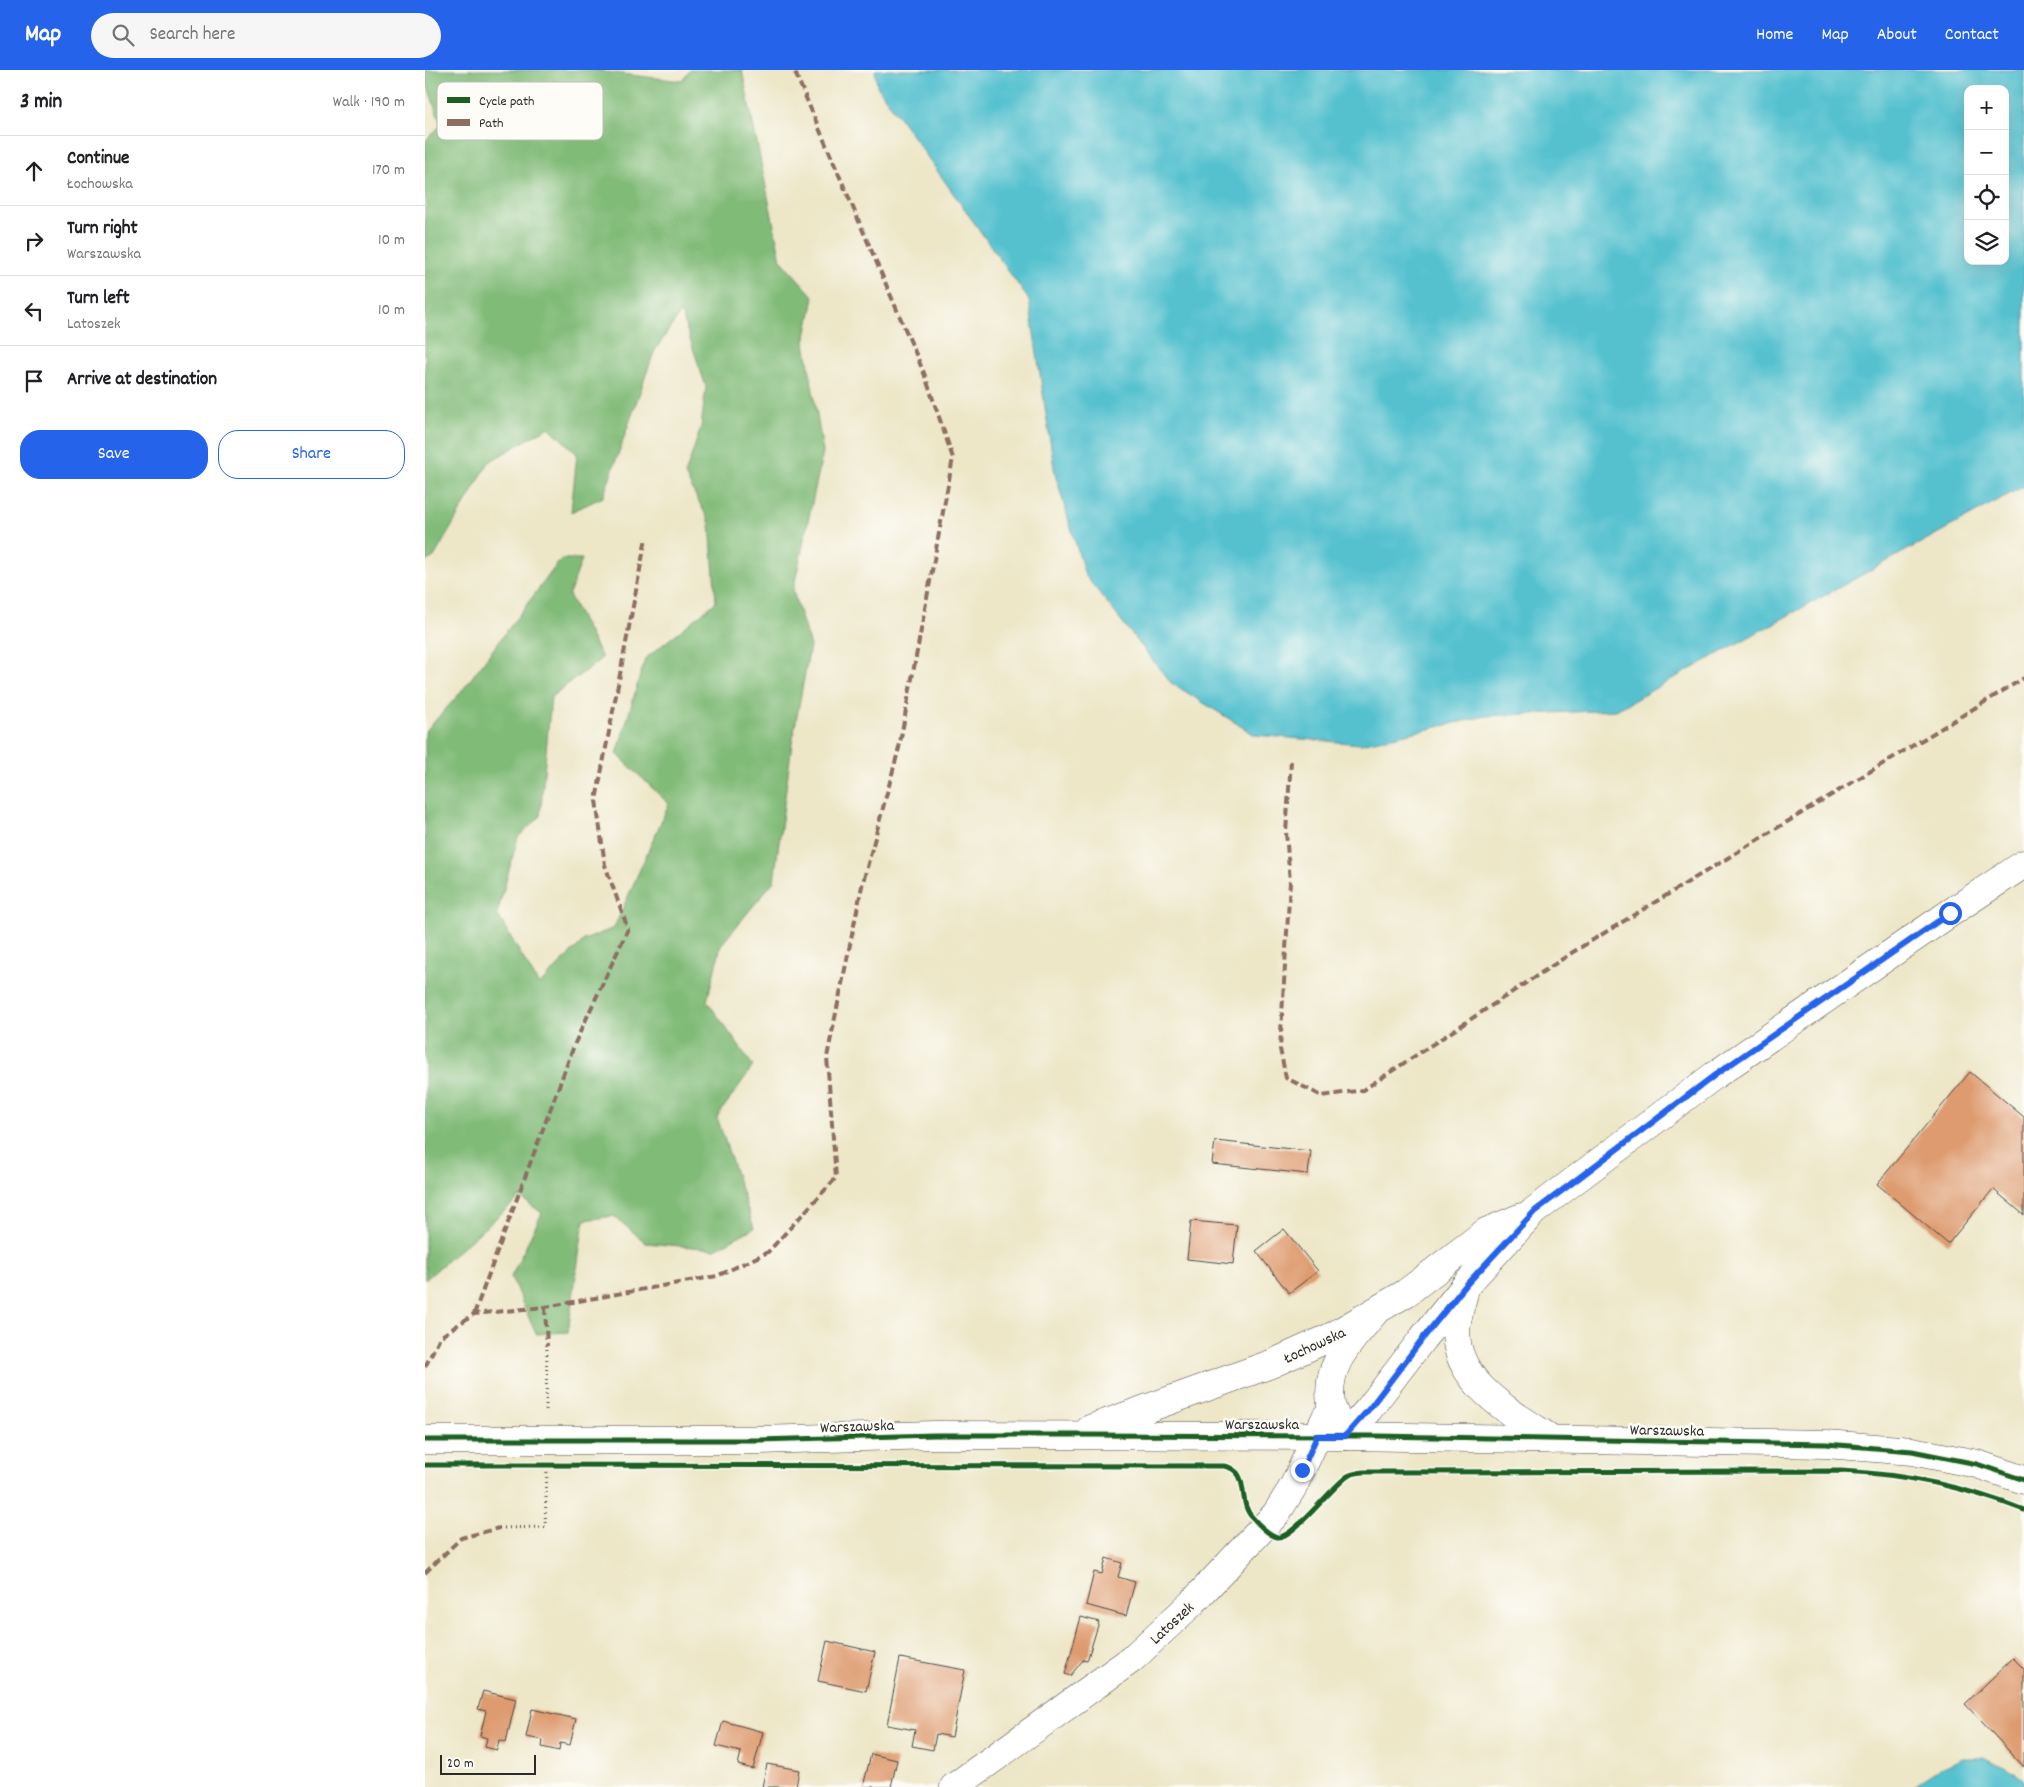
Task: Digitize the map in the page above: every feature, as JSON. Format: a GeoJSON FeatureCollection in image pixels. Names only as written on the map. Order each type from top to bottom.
{"type":"FeatureCollection","features":[{"type":"Feature","properties":{"kind":"main road","name":"Łochowska"},"geometry":{"type":"LineString","coordinates":[[1345,1436],[1369,1409],[1466,1285],[1535,1211],[1715,1075],[1918,934],[2024,864]]}},
{"type":"Feature","properties":{"kind":"main road","name":"Łochowska"},"geometry":{"type":"LineString","coordinates":[[1073,1435],[1271,1364],[1331,1337],[1406,1293],[1486,1232],[1535,1211]]}},
{"type":"Feature","properties":{"kind":"main road"},"geometry":{"type":"LineString","coordinates":[[1466,1285],[1456,1323],[1457,1348],[1466,1371],[1492,1398],[1553,1440]]}},
{"type":"Feature","properties":{"kind":"main road"},"geometry":{"type":"LineString","coordinates":[[1345,1436],[1331,1405],[1331,1374],[1342,1351],[1375,1312]]}},
{"type":"Feature","properties":{"kind":"main road","name":"Latoszek"},"geometry":{"type":"LineString","coordinates":[[954,1787],[1132,1659],[1193,1602],[1276,1514],[1293,1487],[1331,1405]]}},
{"type":"Feature","properties":{"kind":"main road","name":"Warszawska"},"geometry":{"type":"LineString","coordinates":[[425,1440],[758,1440],[935,1435],[1073,1435],[1345,1436],[1826,1444],[1912,1451],[1977,1464],[2024,1480]]}},
{"type":"Feature","properties":{"kind":"path"},"geometry":{"type":"LineString","coordinates":[[547,1346],[547,1411]]}},
{"type":"Feature","properties":{"kind":"path"},"geometry":{"type":"LineString","coordinates":[[499,1528],[545,1527],[547,1466]]}},
{"type":"Feature","properties":{"kind":"green space"},"geometry":{"type":"Polygon","coordinates":[[[425,70],[603,70],[605,72],[682,81],[690,70],[742,70],[781,260],[814,297],[805,342],[823,452],[793,591],[810,646],[792,743],[774,881],[721,945],[707,1001],[753,1066],[717,1117],[754,1228],[715,1249],[646,1243],[614,1216],[584,1220],[568,1332],[536,1334],[511,1277],[542,1213],[520,1197],[425,1280],[425,732],[461,692],[561,559],[582,559],[569,595],[602,658],[551,697],[540,817],[518,837],[497,914],[539,985],[584,940],[614,928],[669,804],[617,754],[645,659],[716,602],[710,523],[685,475],[701,427],[706,387],[681,312],[654,352],[603,497],[571,512],[577,454],[549,427],[489,462],[434,557],[425,562],[425,141],[437,129],[437,140],[603,140],[603,82],[437,82],[437,113],[425,78],[425,70]]]}},
{"type":"Feature","properties":{"kind":"water"},"geometry":{"type":"Polygon","coordinates":[[[875,70],[2024,70],[2024,486],[1616,710],[1486,716],[1361,744],[1255,735],[1170,682],[1085,575],[1055,474],[1029,300],[877,86],[875,70]]]}},
{"type":"Feature","properties":{"kind":"water"},"geometry":{"type":"Polygon","coordinates":[[[1963,1758],[1985,1758],[2015,1773],[2024,1780],[2024,1787],[1911,1787],[1937,1770],[1963,1758]]]}},
{"type":"Feature","properties":{"kind":"building"},"geometry":{"type":"Polygon","coordinates":[[[1970,1072],[2024,1117],[2024,1215],[1993,1189],[1948,1244],[1877,1184],[1970,1072]]]}},
{"type":"Feature","properties":{"kind":"building"},"geometry":{"type":"Polygon","coordinates":[[[1215,1141],[1311,1151],[1308,1174],[1212,1164],[1215,1141]]]}},
{"type":"Feature","properties":{"kind":"building"},"geometry":{"type":"Polygon","coordinates":[[[1191,1221],[1237,1225],[1233,1264],[1187,1259],[1191,1221]]]}},
{"type":"Feature","properties":{"kind":"building"},"geometry":{"type":"Polygon","coordinates":[[[1284,1229],[1318,1271],[1289,1293],[1256,1251],[1284,1229]]]}},
{"type":"Feature","properties":{"kind":"building"},"geometry":{"type":"Polygon","coordinates":[[[1106,1558],[1122,1563],[1118,1577],[1135,1582],[1126,1616],[1086,1605],[1094,1572],[1102,1574],[1106,1558]]]}},
{"type":"Feature","properties":{"kind":"building"},"geometry":{"type":"Polygon","coordinates":[[[1081,1617],[1099,1622],[1087,1661],[1083,1660],[1070,1676],[1065,1674],[1081,1617]]]}},
{"type":"Feature","properties":{"kind":"building"},"geometry":{"type":"Polygon","coordinates":[[[827,1641],[875,1652],[866,1691],[818,1681],[827,1641]]]}},
{"type":"Feature","properties":{"kind":"building"},"geometry":{"type":"Polygon","coordinates":[[[900,1658],[965,1670],[952,1737],[936,1734],[933,1750],[912,1746],[915,1730],[887,1725],[900,1658]]]}},
{"type":"Feature","properties":{"kind":"building"},"geometry":{"type":"Polygon","coordinates":[[[2013,1658],[2024,1669],[2024,1767],[1965,1704],[2013,1658]]]}},
{"type":"Feature","properties":{"kind":"building"},"geometry":{"type":"Polygon","coordinates":[[[483,1691],[516,1699],[506,1742],[499,1740],[497,1750],[485,1747],[487,1738],[480,1736],[486,1711],[478,1709],[483,1691]]]}},
{"type":"Feature","properties":{"kind":"building"},"geometry":{"type":"Polygon","coordinates":[[[532,1709],[576,1719],[570,1745],[560,1743],[559,1751],[542,1747],[543,1740],[526,1737],[532,1709]]]}},
{"type":"Feature","properties":{"kind":"building"},"geometry":{"type":"Polygon","coordinates":[[[723,1721],[763,1732],[753,1769],[738,1765],[741,1752],[716,1746],[723,1721]]]}},
{"type":"Feature","properties":{"kind":"building"},"geometry":{"type":"Polygon","coordinates":[[[871,1754],[897,1760],[891,1787],[863,1787],[871,1754]]]}},
{"type":"Feature","properties":{"kind":"building"},"geometry":{"type":"Polygon","coordinates":[[[767,1764],[799,1770],[796,1787],[762,1787],[767,1764]]]}},
{"type":"Feature","properties":{"kind":"marked path"},"geometry":{"type":"LineString","coordinates":[[425,1367],[440,1337],[474,1314],[545,1307],[717,1276],[768,1252],[836,1178],[827,1057],[862,886],[899,748],[953,458],[924,373],[794,70]]}},
{"type":"Feature","properties":{"kind":"marked path"},"geometry":{"type":"LineString","coordinates":[[474,1314],[575,1043],[628,929],[605,865],[596,800],[646,538]]}},
{"type":"Feature","properties":{"kind":"marked path"},"geometry":{"type":"LineString","coordinates":[[1291,761],[1286,832],[1290,882],[1280,1049],[1286,1078],[1322,1096],[1363,1090],[1573,952],[2024,678]]}},
{"type":"Feature","properties":{"kind":"marked path"},"geometry":{"type":"LineString","coordinates":[[545,1307],[547,1346]]}},
{"type":"Feature","properties":{"kind":"marked path"},"geometry":{"type":"LineString","coordinates":[[425,1573],[461,1538],[499,1528]]}},
{"type":"Feature","properties":{"kind":"cycle path"},"geometry":{"type":"LineString","coordinates":[[425,1440],[758,1440],[935,1435],[1072,1435],[1377,1436],[1826,1444],[1912,1451],[1977,1464],[2024,1480]]}},
{"type":"Feature","properties":{"kind":"cycle path"},"geometry":{"type":"LineString","coordinates":[[425,1465],[1224,1466],[1233,1469],[1238,1474],[1248,1511],[1264,1529],[1277,1537],[1284,1536],[1292,1530],[1341,1481],[1348,1476],[1363,1472],[1841,1471],[1888,1475],[1934,1483],[1957,1488],[2024,1510]]}},
{"type":"Feature","properties":{"kind":"route"},"geometry":{"type":"LineString","coordinates":[[1302,1470],[1317,1436],[1345,1436],[1369,1409],[1466,1285],[1535,1211],[1715,1075],[1950,913]]}}]}
